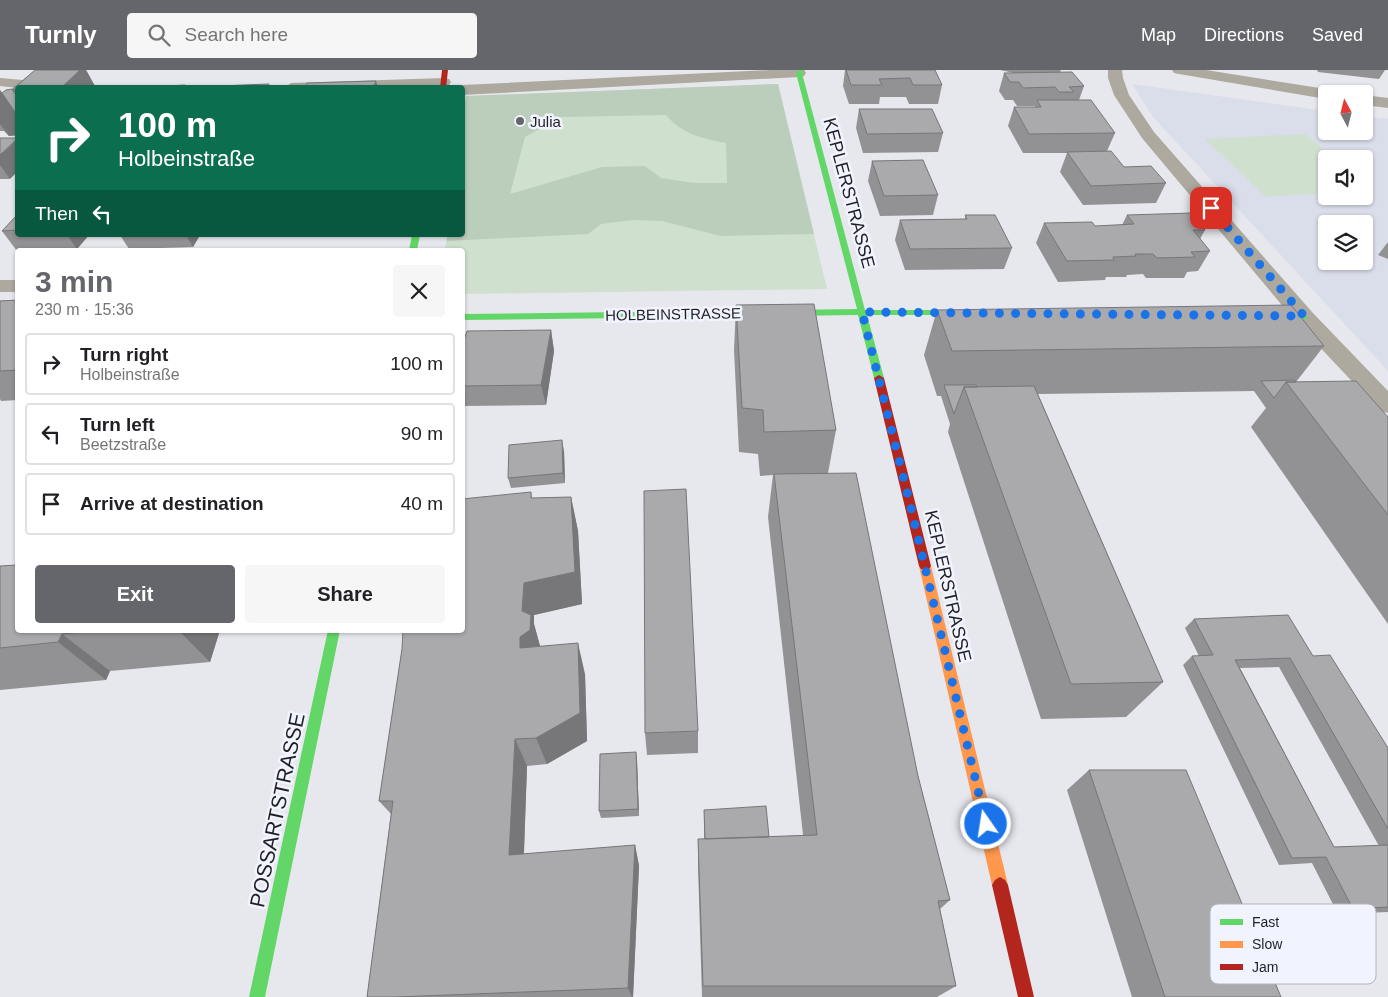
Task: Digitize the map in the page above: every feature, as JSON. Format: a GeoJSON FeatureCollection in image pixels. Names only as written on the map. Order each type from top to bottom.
{"type":"FeatureCollection","features":[{"type":"Feature","properties":{"kind":"street"},"geometry":{"type":"LineString","coordinates":[[0,73],[3,70]]}},
{"type":"Feature","properties":{"kind":"street"},"geometry":{"type":"LineString","coordinates":[[1115,70],[1120,90],[1132,113],[1304,316],[1388,405]]}},
{"type":"Feature","properties":{"kind":"street"},"geometry":{"type":"LineString","coordinates":[[1179,70],[1318,93]]}},
{"type":"Feature","properties":{"kind":"street"},"geometry":{"type":"LineString","coordinates":[[465,90],[800,71]]}},
{"type":"Feature","properties":{"kind":"street","name":"KEPLERSTRASSE"},"geometry":{"type":"LineString","coordinates":[[800,71],[913,514],[1026,997]]}},
{"type":"Feature","properties":{"kind":"street"},"geometry":{"type":"LineString","coordinates":[[1284,71],[1288,89]]}},
{"type":"Feature","properties":{"kind":"street"},"geometry":{"type":"LineString","coordinates":[[348,85],[444,80]]}},
{"type":"Feature","properties":{"kind":"street"},"geometry":{"type":"LineString","coordinates":[[0,82],[28,85]]}},
{"type":"Feature","properties":{"kind":"street"},"geometry":{"type":"LineString","coordinates":[[1373,101],[1388,103]]}},
{"type":"Feature","properties":{"kind":"street"},"geometry":{"type":"LineString","coordinates":[[0,286],[15,286]]}},
{"type":"Feature","properties":{"kind":"street","name":"HOLBEINSTRASSE"},"geometry":{"type":"LineString","coordinates":[[465,317],[862,312],[983,313]]}},
{"type":"Feature","properties":{"kind":"street"},"geometry":{"type":"LineString","coordinates":[[1252,316],[1304,316]]}},
{"type":"Feature","properties":{"kind":"street","name":"POSSARTSTRASSE"},"geometry":{"type":"LineString","coordinates":[[257,997],[333,633]]}},
{"type":"Feature","properties":{"kind":"shaded area"},"geometry":{"type":"Polygon","coordinates":[[[1132,84],[1318,110],[1318,140],[1373,140],[1373,117],[1388,119],[1388,371],[1153,117],[1132,84]]]}},
{"type":"Feature","properties":{"kind":"green space"},"geometry":{"type":"Polygon","coordinates":[[[778,84],[827,289],[465,294],[465,248],[445,248],[447,237],[465,237],[466,96],[778,84]]]}},
{"type":"Feature","properties":{"kind":"green space"},"geometry":{"type":"Polygon","coordinates":[[[778,84],[814,234],[721,236],[662,221],[633,220],[601,224],[588,234],[447,241],[447,237],[465,237],[466,96],[778,84]],[[666,115],[562,117],[525,137],[510,194],[602,167],[645,166],[661,178],[694,183],[727,183],[726,143],[693,135],[679,127],[666,115]]]}},
{"type":"Feature","properties":{"kind":"green space"},"geometry":{"type":"Polygon","coordinates":[[[1305,134],[1325,150],[1318,150],[1318,194],[1266,197],[1205,139],[1305,134]]]}},
{"type":"Feature","properties":{"kind":"building"},"geometry":{"type":"Polygon","coordinates":[[[35,70],[80,70],[64,85],[18,85],[35,70]]]}},
{"type":"Feature","properties":{"kind":"building"},"geometry":{"type":"Polygon","coordinates":[[[846,70],[935,70],[942,85],[913,85],[910,78],[879,79],[882,85],[851,85],[846,70]]]}},
{"type":"Feature","properties":{"kind":"building"},"geometry":{"type":"Polygon","coordinates":[[[1072,72],[1084,86],[1069,87],[1074,92],[1059,92],[1055,87],[1023,88],[1019,82],[1010,82],[1004,73],[1072,72]]]}},
{"type":"Feature","properties":{"kind":"building"},"geometry":{"type":"Polygon","coordinates":[[[376,81],[374,85],[306,85],[307,83],[376,81]]]}},
{"type":"Feature","properties":{"kind":"building"},"geometry":{"type":"Polygon","coordinates":[[[12,89],[15,94],[15,112],[2,93],[12,89]]]}},
{"type":"Feature","properties":{"kind":"building"},"geometry":{"type":"Polygon","coordinates":[[[1037,100],[1091,100],[1115,133],[1029,134],[1014,107],[1041,107],[1037,100]]]}},
{"type":"Feature","properties":{"kind":"building"},"geometry":{"type":"Polygon","coordinates":[[[859,109],[932,109],[943,133],[867,134],[859,109]]]}},
{"type":"Feature","properties":{"kind":"building"},"geometry":{"type":"Polygon","coordinates":[[[0,138],[15,138],[15,141],[0,155],[0,138]]]}},
{"type":"Feature","properties":{"kind":"building"},"geometry":{"type":"Polygon","coordinates":[[[1111,151],[1124,167],[1151,166],[1166,183],[1091,186],[1067,152],[1111,151]]]}},
{"type":"Feature","properties":{"kind":"building"},"geometry":{"type":"Polygon","coordinates":[[[923,160],[938,195],[884,196],[872,161],[923,160]]]}},
{"type":"Feature","properties":{"kind":"building"},"geometry":{"type":"Polygon","coordinates":[[[1191,213],[1205,230],[1193,230],[1210,251],[1191,252],[1195,257],[1157,258],[1153,254],[1135,254],[1136,256],[1113,257],[1114,260],[1067,261],[1044,223],[1092,222],[1095,226],[1134,224],[1127,215],[1191,213]]]}},
{"type":"Feature","properties":{"kind":"building"},"geometry":{"type":"Polygon","coordinates":[[[965,215],[995,215],[1012,248],[910,249],[900,220],[967,219],[965,215]]]}},
{"type":"Feature","properties":{"kind":"building"},"geometry":{"type":"Polygon","coordinates":[[[15,217],[15,230],[2,231],[15,217]]]}},
{"type":"Feature","properties":{"kind":"building"},"geometry":{"type":"Polygon","coordinates":[[[15,300],[15,370],[0,371],[0,301],[15,300]]]}},
{"type":"Feature","properties":{"kind":"building"},"geometry":{"type":"Polygon","coordinates":[[[814,304],[836,430],[764,432],[763,410],[742,408],[736,305],[814,304]]]}},
{"type":"Feature","properties":{"kind":"building"},"geometry":{"type":"Polygon","coordinates":[[[1291,305],[1324,346],[952,351],[937,310],[1291,305]]]}},
{"type":"Feature","properties":{"kind":"building"},"geometry":{"type":"Polygon","coordinates":[[[551,330],[541,385],[465,386],[465,337],[467,331],[551,330]]]}},
{"type":"Feature","properties":{"kind":"building"},"geometry":{"type":"Polygon","coordinates":[[[1294,380],[1296,382],[1286,382],[1274,398],[1261,381],[1294,380]]]}},
{"type":"Feature","properties":{"kind":"building"},"geometry":{"type":"Polygon","coordinates":[[[1356,381],[1388,417],[1388,515],[1286,382],[1356,381]]]}},
{"type":"Feature","properties":{"kind":"building"},"geometry":{"type":"Polygon","coordinates":[[[944,385],[976,385],[977,387],[964,387],[954,414],[944,385]]]}},
{"type":"Feature","properties":{"kind":"building"},"geometry":{"type":"Polygon","coordinates":[[[1034,386],[1163,682],[1071,684],[964,387],[1034,386]]]}},
{"type":"Feature","properties":{"kind":"building"},"geometry":{"type":"Polygon","coordinates":[[[562,440],[563,473],[508,478],[509,445],[562,440]]]}},
{"type":"Feature","properties":{"kind":"building"},"geometry":{"type":"Polygon","coordinates":[[[856,473],[918,776],[950,900],[938,901],[956,986],[703,986],[698,839],[817,835],[774,474],[856,473]]]}},
{"type":"Feature","properties":{"kind":"building"},"geometry":{"type":"Polygon","coordinates":[[[686,489],[698,731],[645,733],[644,491],[686,489]]]}},
{"type":"Feature","properties":{"kind":"building"},"geometry":{"type":"Polygon","coordinates":[[[531,492],[531,498],[571,497],[575,572],[524,583],[522,611],[531,615],[530,630],[520,637],[520,648],[578,643],[580,713],[536,738],[515,739],[509,855],[635,845],[628,988],[367,997],[393,801],[379,801],[403,633],[465,633],[465,499],[531,492]]]}},
{"type":"Feature","properties":{"kind":"building"},"geometry":{"type":"Polygon","coordinates":[[[15,565],[15,633],[72,633],[62,634],[58,642],[0,648],[0,566],[15,565]]]}},
{"type":"Feature","properties":{"kind":"building"},"geometry":{"type":"Polygon","coordinates":[[[1288,615],[1313,656],[1330,655],[1388,748],[1388,829],[1290,658],[1235,660],[1334,847],[1388,845],[1388,907],[1376,908],[1376,904],[1350,904],[1326,857],[1292,858],[1192,656],[1213,655],[1194,619],[1288,615]]]}},
{"type":"Feature","properties":{"kind":"building"},"geometry":{"type":"Polygon","coordinates":[[[636,752],[638,809],[599,811],[600,754],[636,752]]]}},
{"type":"Feature","properties":{"kind":"building"},"geometry":{"type":"Polygon","coordinates":[[[1089,770],[1186,770],[1242,904],[1210,904],[1210,984],[1276,984],[1281,997],[1165,997],[1089,770]]]}},
{"type":"Feature","properties":{"kind":"building"},"geometry":{"type":"Polygon","coordinates":[[[766,806],[769,837],[705,839],[704,810],[766,806]]]}},
{"type":"Feature","properties":{"kind":"traffic: fast"},"geometry":{"type":"LineString","coordinates":[[802,70],[799,73],[879,378]]}},
{"type":"Feature","properties":{"kind":"traffic: fast"},"geometry":{"type":"LineString","coordinates":[[413,248],[416,237]]}},
{"type":"Feature","properties":{"kind":"traffic: fast"},"geometry":{"type":"LineString","coordinates":[[465,317],[839,312],[973,313]]}},
{"type":"Feature","properties":{"kind":"traffic: fast"},"geometry":{"type":"LineString","coordinates":[[1261,316],[1304,317]]}},
{"type":"Feature","properties":{"kind":"traffic: fast"},"geometry":{"type":"LineString","coordinates":[[257,997],[333,633]]}},
{"type":"Feature","properties":{"kind":"traffic: slow"},"geometry":{"type":"LineString","coordinates":[[925,566],[1000,885]]}},
{"type":"Feature","properties":{"kind":"traffic: jam"},"geometry":{"type":"LineString","coordinates":[[443,85],[445,70]]}},
{"type":"Feature","properties":{"kind":"traffic: jam"},"geometry":{"type":"LineString","coordinates":[[879,378],[925,566]]}},
{"type":"Feature","properties":{"kind":"traffic: jam"},"geometry":{"type":"LineString","coordinates":[[1000,885],[1026,997]]}},
{"type":"Feature","properties":{"kind":"place","name":"Julia"},"geometry":{"type":"Point","coordinates":[520,121]}},
{"type":"Feature","properties":{"kind":"route"},"geometry":{"type":"LineString","coordinates":[[986,824],[862,312],[1304,316],[1211,208]]}}]}
